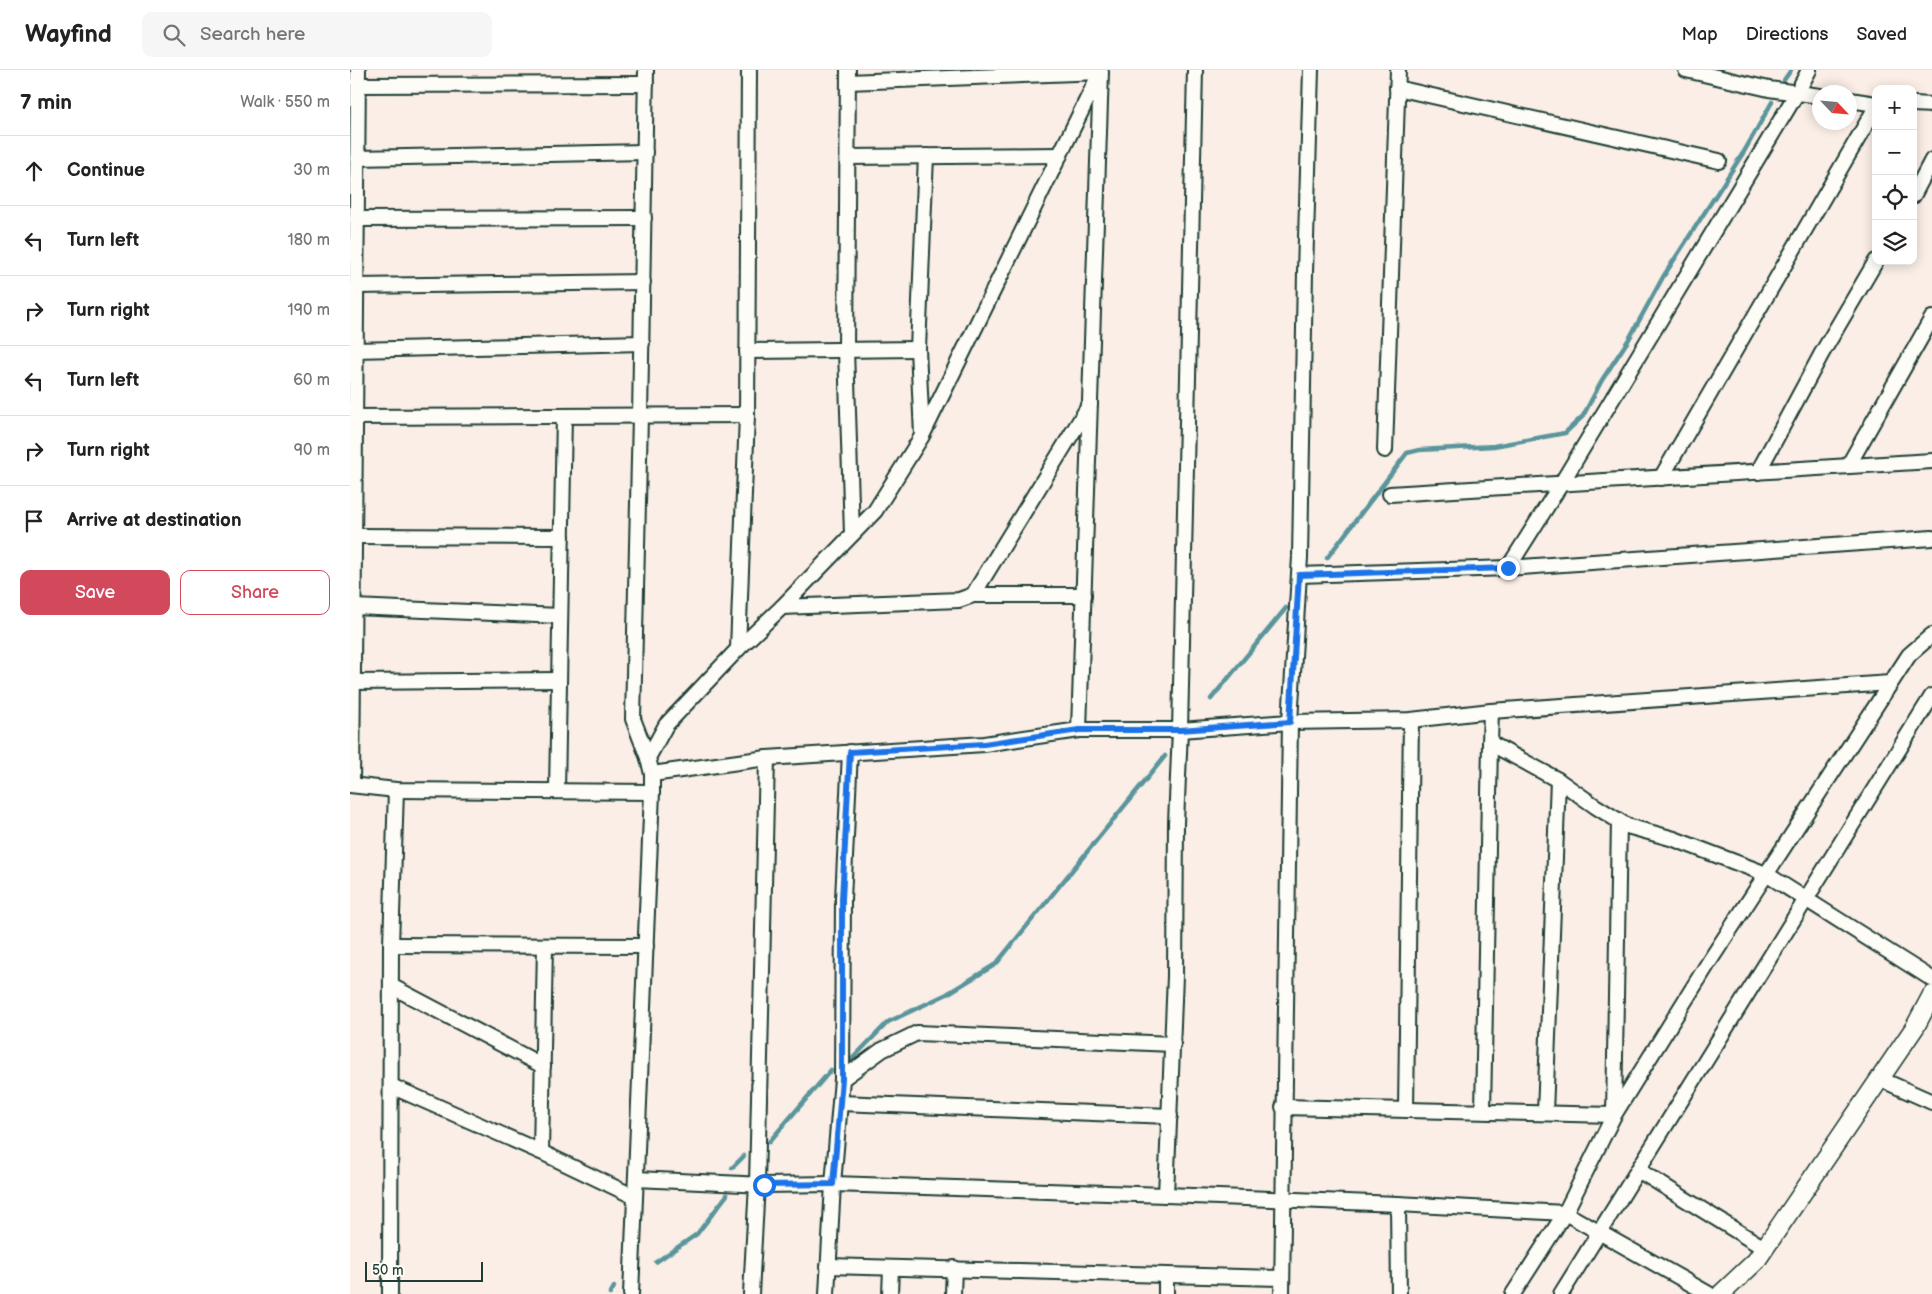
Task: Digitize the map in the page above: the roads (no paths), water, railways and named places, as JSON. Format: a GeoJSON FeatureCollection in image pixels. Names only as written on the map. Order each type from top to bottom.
{"type":"FeatureCollection","features":[{"type":"Feature","properties":{"kind":"street"},"geometry":{"type":"LineString","coordinates":[[358,70],[355,350],[352,418],[354,607],[351,785],[396,790],[652,792]]}},
{"type":"Feature","properties":{"kind":"street"},"geometry":{"type":"LineString","coordinates":[[631,1294],[652,792],[652,774],[648,758],[633,719],[646,70]]}},
{"type":"Feature","properties":{"kind":"street"},"geometry":{"type":"LineString","coordinates":[[738,649],[747,415],[749,70]]}},
{"type":"Feature","properties":{"kind":"street"},"geometry":{"type":"LineString","coordinates":[[1166,1195],[1173,1044],[1176,823],[1180,730],[1195,70]]}},
{"type":"Feature","properties":{"kind":"street"},"geometry":{"type":"LineString","coordinates":[[1282,1294],[1283,1107],[1290,722],[1299,575],[1311,70]]}},
{"type":"Feature","properties":{"kind":"street"},"geometry":{"type":"LineString","coordinates":[[1385,450],[1398,70]]}},
{"type":"Feature","properties":{"kind":"street"},"geometry":{"type":"LineString","coordinates":[[1686,70],[1812,95]]}},
{"type":"Feature","properties":{"kind":"street"},"geometry":{"type":"LineString","coordinates":[[1508,568],[1561,484],[1797,93],[1809,70]]}},
{"type":"Feature","properties":{"kind":"street"},"geometry":{"type":"LineString","coordinates":[[1079,730],[1101,71]]}},
{"type":"Feature","properties":{"kind":"street"},"geometry":{"type":"LineString","coordinates":[[852,534],[846,350],[848,76],[1101,71]]}},
{"type":"Feature","properties":{"kind":"street"},"geometry":{"type":"LineString","coordinates":[[648,758],[666,725],[738,649],[782,607],[875,511],[922,436],[1101,71]]}},
{"type":"Feature","properties":{"kind":"street"},"geometry":{"type":"LineString","coordinates":[[358,85],[646,84]]}},
{"type":"Feature","properties":{"kind":"street"},"geometry":{"type":"LineString","coordinates":[[1397,88],[1719,161]]}},
{"type":"Feature","properties":{"kind":"street"},"geometry":{"type":"LineString","coordinates":[[1857,101],[1872,104]]}},
{"type":"Feature","properties":{"kind":"street"},"geometry":{"type":"LineString","coordinates":[[1917,104],[1932,105]]}},
{"type":"Feature","properties":{"kind":"street"},"geometry":{"type":"LineString","coordinates":[[1661,478],[1872,112]]}},
{"type":"Feature","properties":{"kind":"street"},"geometry":{"type":"LineString","coordinates":[[357,158],[645,152]]}},
{"type":"Feature","properties":{"kind":"street"},"geometry":{"type":"LineString","coordinates":[[848,157],[1060,155]]}},
{"type":"Feature","properties":{"kind":"street"},"geometry":{"type":"LineString","coordinates":[[922,436],[918,349],[926,156]]}},
{"type":"Feature","properties":{"kind":"street"},"geometry":{"type":"LineString","coordinates":[[1917,188],[1932,160]]}},
{"type":"Feature","properties":{"kind":"street"},"geometry":{"type":"LineString","coordinates":[[356,219],[644,218]]}},
{"type":"Feature","properties":{"kind":"street"},"geometry":{"type":"LineString","coordinates":[[1758,472],[1822,353],[1874,265]]}},
{"type":"Feature","properties":{"kind":"street"},"geometry":{"type":"LineString","coordinates":[[356,286],[643,282]]}},
{"type":"Feature","properties":{"kind":"street"},"geometry":{"type":"LineString","coordinates":[[1848,466],[1932,318]]}},
{"type":"Feature","properties":{"kind":"street"},"geometry":{"type":"LineString","coordinates":[[355,350],[642,343]]}},
{"type":"Feature","properties":{"kind":"street"},"geometry":{"type":"LineString","coordinates":[[747,351],[918,349]]}},
{"type":"Feature","properties":{"kind":"street"},"geometry":{"type":"LineString","coordinates":[[973,595],[1091,404]]}},
{"type":"Feature","properties":{"kind":"street"},"geometry":{"type":"LineString","coordinates":[[352,418],[747,415]]}},
{"type":"Feature","properties":{"kind":"street"},"geometry":{"type":"LineString","coordinates":[[557,790],[564,416]]}},
{"type":"Feature","properties":{"kind":"street"},"geometry":{"type":"LineString","coordinates":[[1390,494],[1932,461]]}},
{"type":"Feature","properties":{"kind":"street"},"geometry":{"type":"LineString","coordinates":[[354,536],[562,537]]}},
{"type":"Feature","properties":{"kind":"street"},"geometry":{"type":"LineString","coordinates":[[1299,575],[1508,568],[1932,538]]}},
{"type":"Feature","properties":{"kind":"street"},"geometry":{"type":"LineString","coordinates":[[782,607],[959,600],[973,595],[1084,595]]}},
{"type":"Feature","properties":{"kind":"street"},"geometry":{"type":"LineString","coordinates":[[354,607],[560,616]]}},
{"type":"Feature","properties":{"kind":"street"},"geometry":{"type":"LineString","coordinates":[[1513,1294],[1565,1213],[1614,1115],[1709,962],[1909,655],[1932,635]]}},
{"type":"Feature","properties":{"kind":"street"},"geometry":{"type":"LineString","coordinates":[[353,682],[559,680]]}},
{"type":"Feature","properties":{"kind":"street"},"geometry":{"type":"LineString","coordinates":[[652,774],[767,758],[984,744],[1079,730],[1180,730],[1290,722],[1411,720],[1491,711],[1890,683]]}},
{"type":"Feature","properties":{"kind":"street"},"geometry":{"type":"LineString","coordinates":[[1560,1294],[1932,696]]}},
{"type":"Feature","properties":{"kind":"street"},"geometry":{"type":"LineString","coordinates":[[1483,1111],[1491,711]]}},
{"type":"Feature","properties":{"kind":"street"},"geometry":{"type":"LineString","coordinates":[[1406,1110],[1411,720]]}},
{"type":"Feature","properties":{"kind":"street"},"geometry":{"type":"LineString","coordinates":[[1490,743],[1558,780],[1628,826],[1682,842],[1766,874],[1932,979]]}},
{"type":"Feature","properties":{"kind":"street"},"geometry":{"type":"LineString","coordinates":[[827,1294],[833,1184],[842,1079],[842,899],[850,752]]}},
{"type":"Feature","properties":{"kind":"street"},"geometry":{"type":"LineString","coordinates":[[751,1294],[757,1184],[767,758]]}},
{"type":"Feature","properties":{"kind":"street"},"geometry":{"type":"LineString","coordinates":[[1545,1113],[1558,780]]}},
{"type":"Feature","properties":{"kind":"street"},"geometry":{"type":"LineString","coordinates":[[390,1294],[391,945],[396,790]]}},
{"type":"Feature","properties":{"kind":"street"},"geometry":{"type":"LineString","coordinates":[[1614,1115],[1619,821]]}},
{"type":"Feature","properties":{"kind":"street"},"geometry":{"type":"LineString","coordinates":[[391,945],[646,946]]}},
{"type":"Feature","properties":{"kind":"street"},"geometry":{"type":"LineString","coordinates":[[541,1152],[545,946]]}},
{"type":"Feature","properties":{"kind":"street"},"geometry":{"type":"LineString","coordinates":[[391,986],[543,1066]]}},
{"type":"Feature","properties":{"kind":"street"},"geometry":{"type":"LineString","coordinates":[[1721,1294],[1756,1261],[1915,1028],[1932,995]]}},
{"type":"Feature","properties":{"kind":"street"},"geometry":{"type":"LineString","coordinates":[[842,1079],[882,1050],[917,1033],[1173,1044]]}},
{"type":"Feature","properties":{"kind":"street"},"geometry":{"type":"LineString","coordinates":[[1880,1079],[1932,1102]]}},
{"type":"Feature","properties":{"kind":"street"},"geometry":{"type":"LineString","coordinates":[[391,1086],[541,1152],[635,1197]]}},
{"type":"Feature","properties":{"kind":"street"},"geometry":{"type":"LineString","coordinates":[[840,1103],[1170,1116]]}},
{"type":"Feature","properties":{"kind":"street"},"geometry":{"type":"LineString","coordinates":[[1283,1107],[1614,1115]]}},
{"type":"Feature","properties":{"kind":"street"},"geometry":{"type":"LineString","coordinates":[[1638,1170],[1764,1248]]}},
{"type":"Feature","properties":{"kind":"street"},"geometry":{"type":"LineString","coordinates":[[636,1179],[1166,1195],[1565,1213],[1709,1294]]}},
{"type":"Feature","properties":{"kind":"street"},"geometry":{"type":"LineString","coordinates":[[1398,1204],[1399,1294]]}},
{"type":"Feature","properties":{"kind":"street"},"geometry":{"type":"LineString","coordinates":[[828,1266],[1282,1278]]}},
{"type":"Feature","properties":{"kind":"street"},"geometry":{"type":"LineString","coordinates":[[890,1294],[891,1268]]}},
{"type":"Feature","properties":{"kind":"street"},"geometry":{"type":"LineString","coordinates":[[953,1294],[954,1268]]}},
{"type":"Feature","properties":{"kind":"street"},"geometry":{"type":"LineString","coordinates":[[1166,1275],[1166,1294]]}},
{"type":"Feature","properties":{"kind":"waterway"},"geometry":{"type":"LineString","coordinates":[[1784,80],[1791,70]]}},
{"type":"Feature","properties":{"kind":"waterway"},"geometry":{"type":"LineString","coordinates":[[1327,558],[1407,453],[1419,450],[1494,446],[1565,433],[1583,416],[1663,277],[1745,150],[1772,102]]}},
{"type":"Feature","properties":{"kind":"waterway"},"geometry":{"type":"LineString","coordinates":[[1211,699],[1286,608]]}},
{"type":"Feature","properties":{"kind":"waterway"},"geometry":{"type":"LineString","coordinates":[[852,1059],[888,1022],[947,994],[996,964],[1165,756]]}},
{"type":"Feature","properties":{"kind":"waterway"},"geometry":{"type":"LineString","coordinates":[[769,1142],[831,1070]]}},
{"type":"Feature","properties":{"kind":"waterway"},"geometry":{"type":"LineString","coordinates":[[732,1168],[744,1156]]}},
{"type":"Feature","properties":{"kind":"waterway"},"geometry":{"type":"LineString","coordinates":[[656,1262],[697,1234],[727,1195]]}},
{"type":"Feature","properties":{"kind":"waterway"},"geometry":{"type":"LineString","coordinates":[[610,1294],[614,1287]]}}]}
